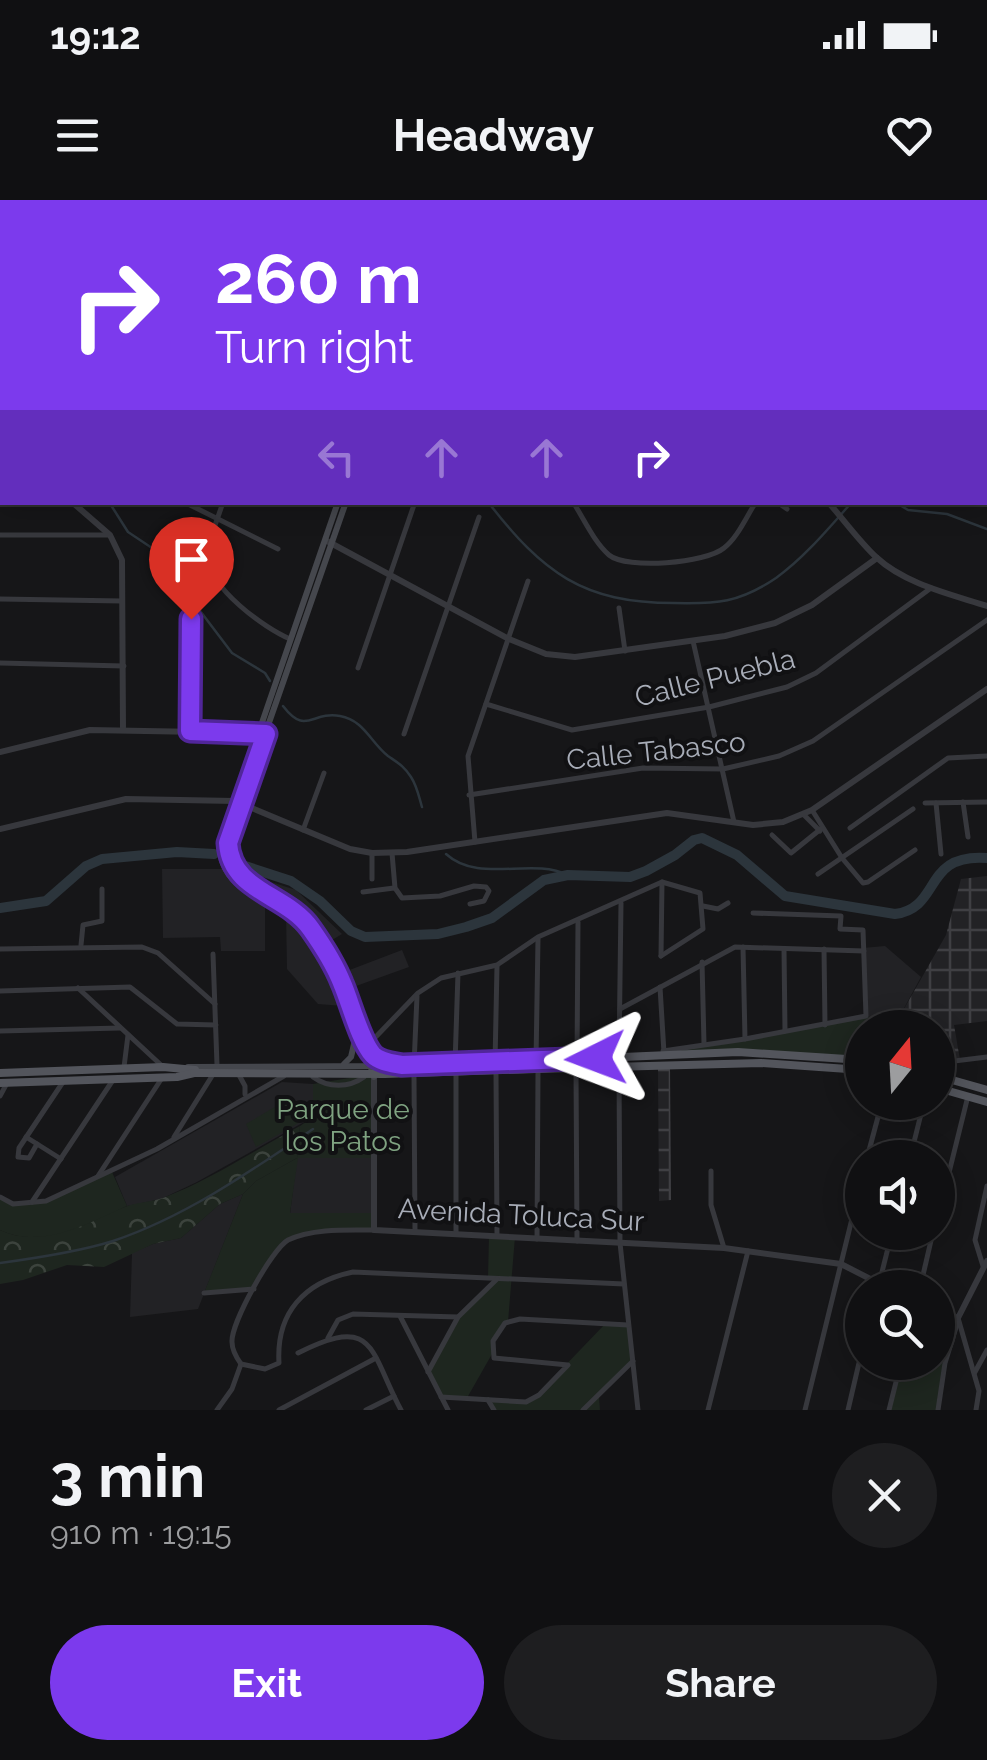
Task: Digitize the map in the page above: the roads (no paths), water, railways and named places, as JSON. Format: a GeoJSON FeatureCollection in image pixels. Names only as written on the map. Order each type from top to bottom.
{"type":"FeatureCollection","features":[{"type":"Feature","properties":{"kind":"main road"},"geometry":{"type":"LineString","coordinates":[[341,505],[222,842],[224,866],[244,890],[286,912],[298,923],[334,981],[362,1056],[402,1065],[495,1063],[557,1070],[738,1063],[845,1067]]}},
{"type":"Feature","properties":{"kind":"main road"},"geometry":{"type":"LineString","coordinates":[[238,802],[228,843],[234,866],[248,884],[294,910],[311,928],[336,968],[374,1077]]}},
{"type":"Feature","properties":{"kind":"main road"},"geometry":{"type":"LineString","coordinates":[[339,1066],[352,1057],[355,1039]]}},
{"type":"Feature","properties":{"kind":"main road"},"geometry":{"type":"LineString","coordinates":[[0,1073],[163,1067],[212,1076],[374,1077],[496,1073],[552,1061],[664,1053],[845,1057]]}},
{"type":"Feature","properties":{"kind":"main road"},"geometry":{"type":"LineString","coordinates":[[835,1066],[836,1056]]}},
{"type":"Feature","properties":{"kind":"main road"},"geometry":{"type":"LineString","coordinates":[[270,1076],[292,1071],[356,1072],[369,1058]]}},
{"type":"Feature","properties":{"kind":"main road"},"geometry":{"type":"LineString","coordinates":[[4,1083],[162,1078],[217,1065],[339,1066],[369,1058],[402,1065]]}},
{"type":"Feature","properties":{"kind":"main road"},"geometry":{"type":"LineString","coordinates":[[476,1063],[476,1074]]}},
{"type":"Feature","properties":{"kind":"main road"},"geometry":{"type":"LineString","coordinates":[[176,1072],[385,1074],[537,1066]]}},
{"type":"Feature","properties":{"kind":"main road"},"geometry":{"type":"LineString","coordinates":[[955,1081],[987,1090]]}},
{"type":"Feature","properties":{"kind":"main road"},"geometry":{"type":"LineString","coordinates":[[955,1093],[987,1102]]}},
{"type":"Feature","properties":{"kind":"street"},"geometry":{"type":"LineString","coordinates":[[75,505],[110,535],[122,560],[123,730]]}},
{"type":"Feature","properties":{"kind":"street"},"geometry":{"type":"LineString","coordinates":[[190,505],[278,549]]}},
{"type":"Feature","properties":{"kind":"street"},"geometry":{"type":"LineString","coordinates":[[222,505],[208,558],[215,578],[265,627],[295,640]]}},
{"type":"Feature","properties":{"kind":"street"},"geometry":{"type":"LineString","coordinates":[[358,668],[414,505]]}},
{"type":"Feature","properties":{"kind":"street"},"geometry":{"type":"LineString","coordinates":[[574,505],[610,556],[634,563],[699,558],[717,552],[732,540],[754,505]]}},
{"type":"Feature","properties":{"kind":"street"},"geometry":{"type":"LineString","coordinates":[[782,505],[788,509]]}},
{"type":"Feature","properties":{"kind":"street"},"geometry":{"type":"LineString","coordinates":[[831,505],[877,558],[932,588],[987,606]]}},
{"type":"Feature","properties":{"kind":"street"},"geometry":{"type":"LineString","coordinates":[[404,734],[479,517]]}},
{"type":"Feature","properties":{"kind":"street"},"geometry":{"type":"LineString","coordinates":[[0,535],[110,535]]}},
{"type":"Feature","properties":{"kind":"street"},"geometry":{"type":"LineString","coordinates":[[329,542],[509,639],[561,656],[625,652],[775,624],[812,605],[877,558]]}},
{"type":"Feature","properties":{"kind":"street"},"geometry":{"type":"LineString","coordinates":[[474,842],[468,756],[528,582]]}},
{"type":"Feature","properties":{"kind":"street","name":"Calle Puebla"},"geometry":{"type":"LineString","coordinates":[[486,704],[572,730],[709,706],[802,682],[932,588]]}},
{"type":"Feature","properties":{"kind":"street"},"geometry":{"type":"LineString","coordinates":[[0,599],[124,601]]}},
{"type":"Feature","properties":{"kind":"street"},"geometry":{"type":"LineString","coordinates":[[619,608],[625,652]]}},
{"type":"Feature","properties":{"kind":"street"},"geometry":{"type":"LineString","coordinates":[[190,731],[191,619]]}},
{"type":"Feature","properties":{"kind":"street","name":"Calle Tabasco"},"geometry":{"type":"LineString","coordinates":[[469,795],[642,768],[723,769],[778,756],[813,741],[987,620]]}},
{"type":"Feature","properties":{"kind":"street"},"geometry":{"type":"LineString","coordinates":[[693,641],[734,822]]}},
{"type":"Feature","properties":{"kind":"street"},"geometry":{"type":"LineString","coordinates":[[0,664],[124,666]]}},
{"type":"Feature","properties":{"kind":"street"},"geometry":{"type":"LineString","coordinates":[[0,830],[116,800],[238,802],[350,849],[372,853],[667,814],[775,824],[812,810],[987,689]]}},
{"type":"Feature","properties":{"kind":"street"},"geometry":{"type":"LineString","coordinates":[[0,752],[81,731],[262,733]]}},
{"type":"Feature","properties":{"kind":"street"},"geometry":{"type":"LineString","coordinates":[[850,828],[948,758],[987,756]]}},
{"type":"Feature","properties":{"kind":"street"},"geometry":{"type":"LineString","coordinates":[[303,830],[324,773]]}},
{"type":"Feature","properties":{"kind":"street"},"geometry":{"type":"LineString","coordinates":[[963,802],[968,837]]}},
{"type":"Feature","properties":{"kind":"street"},"geometry":{"type":"LineString","coordinates":[[926,803],[987,802]]}},
{"type":"Feature","properties":{"kind":"street"},"geometry":{"type":"LineString","coordinates":[[936,803],[941,854]]}},
{"type":"Feature","properties":{"kind":"street"},"geometry":{"type":"LineString","coordinates":[[818,874],[913,809]]}},
{"type":"Feature","properties":{"kind":"street"},"geometry":{"type":"LineString","coordinates":[[812,810],[821,830]]}},
{"type":"Feature","properties":{"kind":"street"},"geometry":{"type":"LineString","coordinates":[[804,815],[821,830],[858,880],[868,882],[915,850]]}},
{"type":"Feature","properties":{"kind":"street"},"geometry":{"type":"LineString","coordinates":[[772,835],[791,853],[821,830]]}},
{"type":"Feature","properties":{"kind":"street"},"geometry":{"type":"LineString","coordinates":[[372,853],[372,878]]}},
{"type":"Feature","properties":{"kind":"street"},"geometry":{"type":"LineString","coordinates":[[392,853],[397,894],[408,898],[440,896],[474,886],[486,888],[489,892],[484,901],[470,904]]}},
{"type":"Feature","properties":{"kind":"street"},"geometry":{"type":"LineString","coordinates":[[369,1058],[418,994],[441,978],[498,965],[538,937],[662,882],[700,893],[704,929],[661,956],[662,882]]}},
{"type":"Feature","properties":{"kind":"street"},"geometry":{"type":"LineString","coordinates":[[363,892],[394,888]]}},
{"type":"Feature","properties":{"kind":"street"},"geometry":{"type":"LineString","coordinates":[[81,946],[83,925],[102,921],[102,889]]}},
{"type":"Feature","properties":{"kind":"street"},"geometry":{"type":"LineString","coordinates":[[619,1057],[620,903]]}},
{"type":"Feature","properties":{"kind":"street"},"geometry":{"type":"LineString","coordinates":[[703,916],[728,903]]}},
{"type":"Feature","properties":{"kind":"street"},"geometry":{"type":"LineString","coordinates":[[703,906],[718,909]]}},
{"type":"Feature","properties":{"kind":"street"},"geometry":{"type":"LineString","coordinates":[[660,986],[664,1053],[866,1016],[863,930],[840,929],[841,916],[753,913]]}},
{"type":"Feature","properties":{"kind":"street"},"geometry":{"type":"LineString","coordinates":[[577,1059],[578,922]]}},
{"type":"Feature","properties":{"kind":"street"},"geometry":{"type":"LineString","coordinates":[[537,1239],[538,937]]}},
{"type":"Feature","properties":{"kind":"street"},"geometry":{"type":"LineString","coordinates":[[743,947],[745,1039]]}},
{"type":"Feature","properties":{"kind":"street"},"geometry":{"type":"LineString","coordinates":[[0,949],[150,949],[215,1004]]}},
{"type":"Feature","properties":{"kind":"street"},"geometry":{"type":"LineString","coordinates":[[620,1009],[727,949],[864,951]]}},
{"type":"Feature","properties":{"kind":"street"},"geometry":{"type":"LineString","coordinates":[[784,949],[785,1032]]}},
{"type":"Feature","properties":{"kind":"street"},"geometry":{"type":"LineString","coordinates":[[824,949],[825,1025]]}},
{"type":"Feature","properties":{"kind":"street"},"geometry":{"type":"LineString","coordinates":[[212,954],[217,1065]]}},
{"type":"Feature","properties":{"kind":"street"},"geometry":{"type":"LineString","coordinates":[[702,962],[704,1045]]}},
{"type":"Feature","properties":{"kind":"street"},"geometry":{"type":"LineString","coordinates":[[495,1063],[498,965]]}},
{"type":"Feature","properties":{"kind":"street"},"geometry":{"type":"LineString","coordinates":[[455,1064],[458,974]]}},
{"type":"Feature","properties":{"kind":"street"},"geometry":{"type":"LineString","coordinates":[[0,991],[130,987],[177,1024],[216,1025]]}},
{"type":"Feature","properties":{"kind":"street"},"geometry":{"type":"LineString","coordinates":[[78,988],[163,1067]]}},
{"type":"Feature","properties":{"kind":"street"},"geometry":{"type":"LineString","coordinates":[[414,1065],[418,994]]}},
{"type":"Feature","properties":{"kind":"street"},"geometry":{"type":"LineString","coordinates":[[0,1031],[120,1028]]}},
{"type":"Feature","properties":{"kind":"street"},"geometry":{"type":"LineString","coordinates":[[124,1068],[128,1035]]}},
{"type":"Feature","properties":{"kind":"street"},"geometry":{"type":"LineString","coordinates":[[955,1061],[987,1057]]}},
{"type":"Feature","properties":{"kind":"street"},"geometry":{"type":"LineString","coordinates":[[618,1068],[620,1244],[638,1410]]}},
{"type":"Feature","properties":{"kind":"street"},"geometry":{"type":"LineString","coordinates":[[576,1070],[577,1240]]}},
{"type":"Feature","properties":{"kind":"street"},"geometry":{"type":"LineString","coordinates":[[496,1073],[496,1236]]}},
{"type":"Feature","properties":{"kind":"street"},"geometry":{"type":"LineString","coordinates":[[456,1074],[456,1234]]}},
{"type":"Feature","properties":{"kind":"street"},"geometry":{"type":"LineString","coordinates":[[239,1075],[245,1086],[244,1097]]}},
{"type":"Feature","properties":{"kind":"street"},"geometry":{"type":"LineString","coordinates":[[171,1141],[212,1076]]}},
{"type":"Feature","properties":{"kind":"street"},"geometry":{"type":"LineString","coordinates":[[0,1197],[13,1204],[30,1205],[96,1178],[171,1141],[284,1076]]}},
{"type":"Feature","properties":{"kind":"street"},"geometry":{"type":"LineString","coordinates":[[414,1076],[415,1232]]}},
{"type":"Feature","properties":{"kind":"street"},"geometry":{"type":"LineString","coordinates":[[374,1077],[374,1230]]}},
{"type":"Feature","properties":{"kind":"street"},"geometry":{"type":"LineString","coordinates":[[96,1178],[162,1078]]}},
{"type":"Feature","properties":{"kind":"street"},"geometry":{"type":"LineString","coordinates":[[30,1205],[113,1080]]}},
{"type":"Feature","properties":{"kind":"street"},"geometry":{"type":"LineString","coordinates":[[37,1144],[29,1158],[18,1157],[26,1137],[63,1081]]}},
{"type":"Feature","properties":{"kind":"street"},"geometry":{"type":"LineString","coordinates":[[0,1096],[4,1083]]}},
{"type":"Feature","properties":{"kind":"street"},"geometry":{"type":"LineString","coordinates":[[955,1148],[968,1096]]}},
{"type":"Feature","properties":{"kind":"street"},"geometry":{"type":"LineString","coordinates":[[26,1137],[60,1159]]}},
{"type":"Feature","properties":{"kind":"street"},"geometry":{"type":"LineString","coordinates":[[711,1171],[712,1205],[724,1248]]}},
{"type":"Feature","properties":{"kind":"street"},"geometry":{"type":"LineString","coordinates":[[938,1410],[945,1363],[958,1318],[985,1263],[974,1240],[987,1186]]}},
{"type":"Feature","properties":{"kind":"street","name":"Avenida Toluca Sur"},"geometry":{"type":"LineString","coordinates":[[241,1364],[235,1356],[232,1336],[273,1255],[288,1240],[330,1232],[374,1230],[724,1248],[841,1264],[852,1270]]}},
{"type":"Feature","properties":{"kind":"street"},"geometry":{"type":"LineString","coordinates":[[805,1410],[845,1248]]}},
{"type":"Feature","properties":{"kind":"street"},"geometry":{"type":"LineString","coordinates":[[708,1410],[748,1251]]}},
{"type":"Feature","properties":{"kind":"street"},"geometry":{"type":"LineString","coordinates":[[217,1410],[232,1389],[241,1364],[266,1369],[278,1364],[277,1339],[282,1325],[311,1287],[331,1276],[353,1272],[624,1284]]}},
{"type":"Feature","properties":{"kind":"street"},"geometry":{"type":"LineString","coordinates":[[428,1372],[458,1317],[496,1279]]}},
{"type":"Feature","properties":{"kind":"street"},"geometry":{"type":"LineString","coordinates":[[204,1293],[254,1289]]}},
{"type":"Feature","properties":{"kind":"street"},"geometry":{"type":"LineString","coordinates":[[328,1338],[333,1326],[344,1316],[458,1317]]}},
{"type":"Feature","properties":{"kind":"street"},"geometry":{"type":"LineString","coordinates":[[400,1316],[448,1410]]}},
{"type":"Feature","properties":{"kind":"street"},"geometry":{"type":"LineString","coordinates":[[958,1318],[979,1392],[976,1410]]}},
{"type":"Feature","properties":{"kind":"street"},"geometry":{"type":"LineString","coordinates":[[441,1396],[526,1402],[568,1365],[494,1358],[493,1341],[505,1322],[628,1325]]}},
{"type":"Feature","properties":{"kind":"street"},"geometry":{"type":"LineString","coordinates":[[298,1354],[328,1338],[358,1338],[376,1358],[402,1410]]}},
{"type":"Feature","properties":{"kind":"street"},"geometry":{"type":"LineString","coordinates":[[975,1372],[987,1350]]}},
{"type":"Feature","properties":{"kind":"street"},"geometry":{"type":"LineString","coordinates":[[279,1410],[376,1358]]}},
{"type":"Feature","properties":{"kind":"street"},"geometry":{"type":"LineString","coordinates":[[583,1410],[632,1361]]}},
{"type":"Feature","properties":{"kind":"street"},"geometry":{"type":"LineString","coordinates":[[848,1410],[855,1380]]}},
{"type":"Feature","properties":{"kind":"street"},"geometry":{"type":"LineString","coordinates":[[889,1410],[896,1380]]}},
{"type":"Feature","properties":{"kind":"street"},"geometry":{"type":"LineString","coordinates":[[366,1410],[394,1396]]}},
{"type":"Feature","properties":{"kind":"street"},"geometry":{"type":"LineString","coordinates":[[598,1396],[600,1410]]}},
{"type":"Feature","properties":{"kind":"street"},"geometry":{"type":"LineString","coordinates":[[488,1400],[494,1410]]}},
{"type":"Feature","properties":{"kind":"waterway"},"geometry":{"type":"LineString","coordinates":[[111,505],[128,532],[164,556],[179,583],[232,653],[265,673],[270,681]]}},
{"type":"Feature","properties":{"kind":"waterway"},"geometry":{"type":"LineString","coordinates":[[490,505],[527,548],[547,565],[590,590],[642,602],[689,603],[727,600],[763,586],[796,561],[849,505]]}},
{"type":"Feature","properties":{"kind":"waterway"},"geometry":{"type":"LineString","coordinates":[[900,505],[908,510],[947,514],[987,529]]}},
{"type":"Feature","properties":{"kind":"waterway"},"geometry":{"type":"LineString","coordinates":[[283,706],[298,720],[330,715],[355,722],[408,773],[422,807]]}},
{"type":"Feature","properties":{"kind":"waterway"},"geometry":{"type":"LineString","coordinates":[[242,865],[291,881],[320,901],[351,931],[365,937],[438,934],[466,927],[492,918],[544,880],[568,875],[630,877],[702,838],[737,855],[785,896],[895,914],[920,902],[952,864],[987,858]]}},
{"type":"Feature","properties":{"kind":"waterway"},"geometry":{"type":"LineString","coordinates":[[0,908],[46,901],[86,866],[102,859],[177,852],[214,854]]}},
{"type":"Feature","properties":{"kind":"waterway"},"geometry":{"type":"LineString","coordinates":[[446,854],[474,867],[538,868],[568,875]]}},
{"type":"Feature","properties":{"kind":"waterway"},"geometry":{"type":"LineString","coordinates":[[0,1263],[86,1248],[140,1231],[217,1192],[313,1129]]}},
{"type":"Feature","properties":{"kind":"park label","name":"Parque de los Patos"},"geometry":{"type":"Point","coordinates":[343,1125]}}]}
